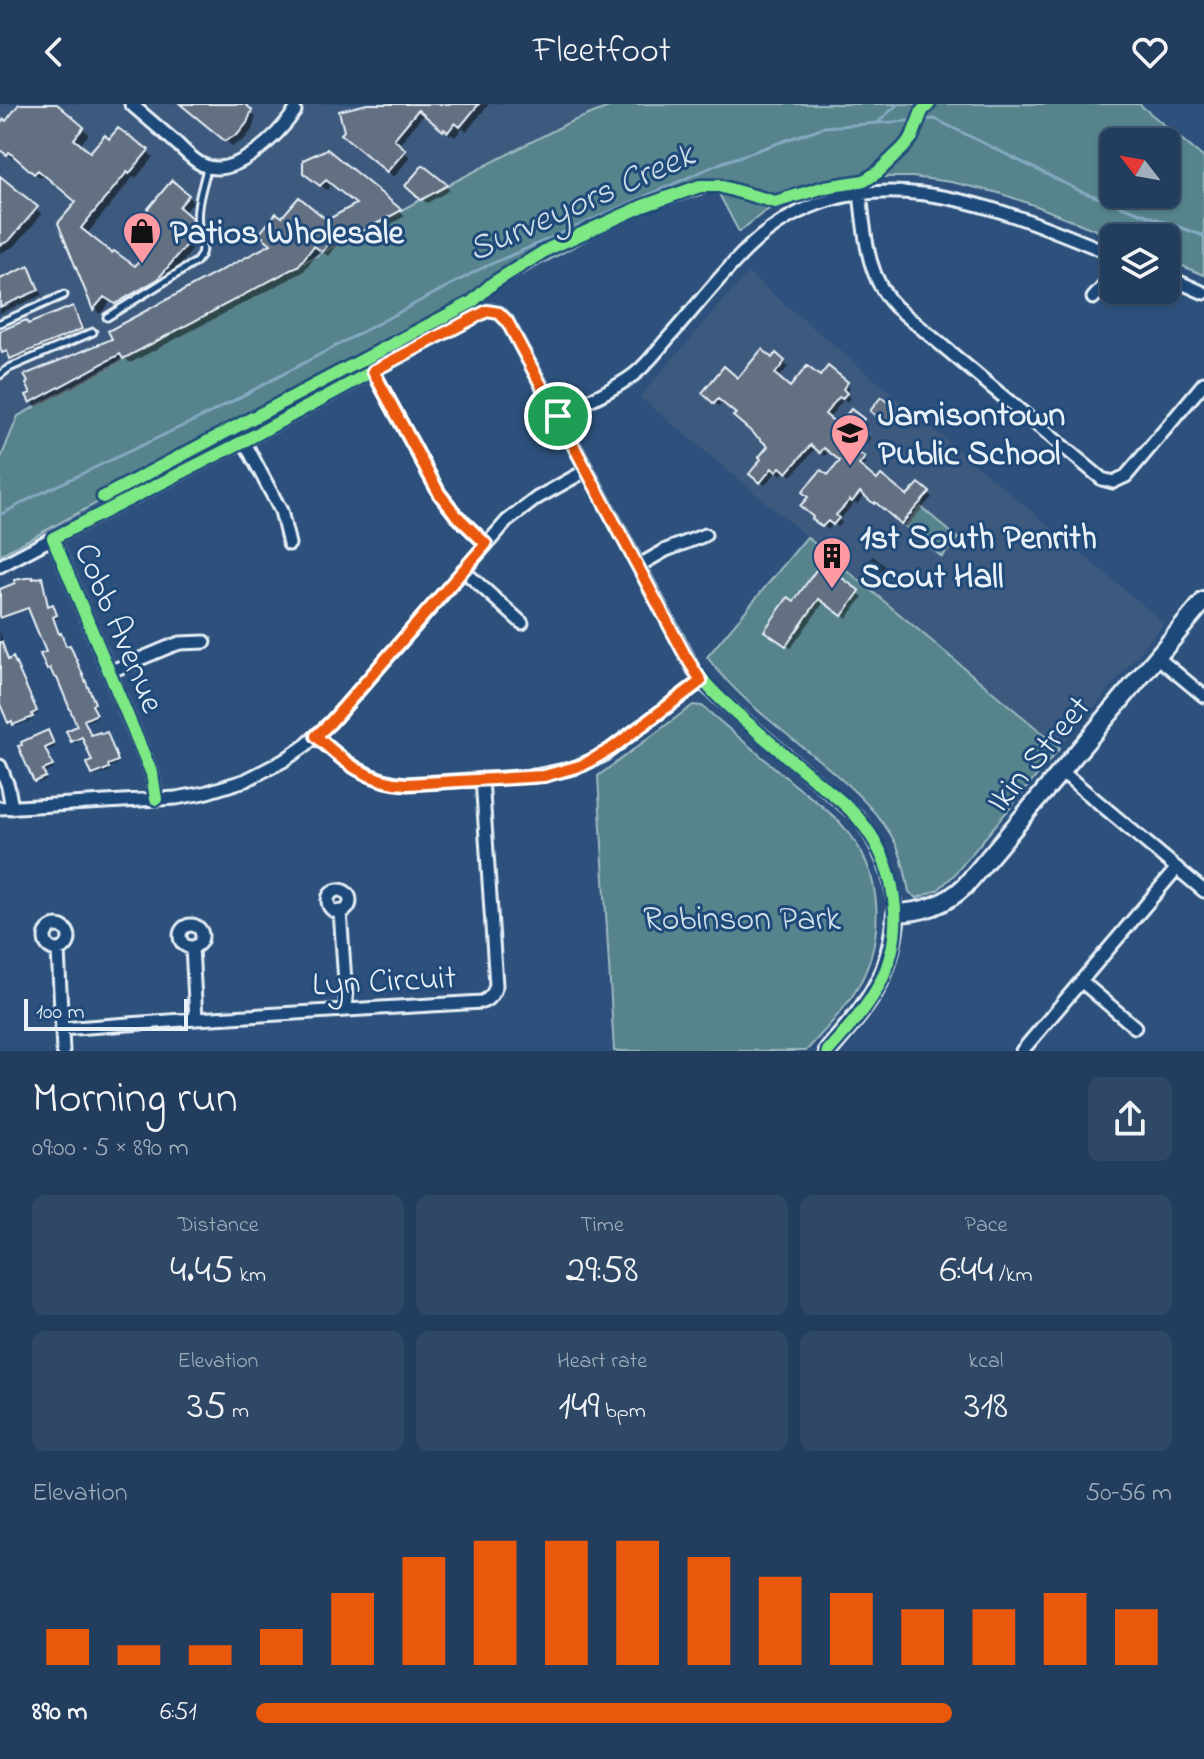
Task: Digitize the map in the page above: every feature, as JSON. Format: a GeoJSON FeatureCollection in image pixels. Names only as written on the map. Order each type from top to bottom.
{"type":"FeatureCollection","features":[{"type":"Feature","properties":{"kind":"street"},"geometry":{"type":"LineString","coordinates":[[131,104],[207,167],[222,167],[249,155],[269,142],[295,111]]}},
{"type":"Feature","properties":{"kind":"street"},"geometry":{"type":"LineString","coordinates":[[828,1051],[864,1008],[880,983],[892,949],[896,913],[881,852],[857,816],[701,681],[558,416],[638,372],[745,251],[774,227],[815,205],[860,193],[901,192],[953,198],[1033,221],[1100,249]]}},
{"type":"Feature","properties":{"kind":"street"},"geometry":{"type":"LineString","coordinates":[[860,193],[871,264],[885,296],[1102,479],[1113,482],[1126,476],[1204,383]]}},
{"type":"Feature","properties":{"kind":"street"},"geometry":{"type":"LineString","coordinates":[[1180,282],[1204,293]]}},
{"type":"Feature","properties":{"kind":"street"},"geometry":{"type":"LineString","coordinates":[[1093,298],[1100,290]]}},
{"type":"Feature","properties":{"kind":"street","name":"Cobb Avenue"},"geometry":{"type":"LineString","coordinates":[[156,799],[152,774],[53,538],[244,441],[482,312],[493,311],[507,321],[558,416]]}},
{"type":"Feature","properties":{"kind":"street"},"geometry":{"type":"LineString","coordinates":[[373,371],[439,493],[456,515],[486,544]]}},
{"type":"Feature","properties":{"kind":"street"},"geometry":{"type":"LineString","coordinates":[[244,441],[281,511],[289,544]]}},
{"type":"Feature","properties":{"kind":"street"},"geometry":{"type":"LineString","coordinates":[[0,766],[10,791],[6,808],[156,799],[204,793],[246,780],[283,761],[331,722],[507,521],[522,508],[587,470]]}},
{"type":"Feature","properties":{"kind":"street"},"geometry":{"type":"LineString","coordinates":[[638,566],[666,550],[705,535]]}},
{"type":"Feature","properties":{"kind":"street"},"geometry":{"type":"LineString","coordinates":[[0,566],[53,538]]}},
{"type":"Feature","properties":{"kind":"street"},"geometry":{"type":"LineString","coordinates":[[463,570],[522,623]]}},
{"type":"Feature","properties":{"kind":"street","name":"Ikin Street"},"geometry":{"type":"LineString","coordinates":[[896,913],[928,909],[962,890],[1204,601]]}},
{"type":"Feature","properties":{"kind":"street"},"geometry":{"type":"LineString","coordinates":[[109,672],[180,643],[205,642]]}},
{"type":"Feature","properties":{"kind":"street"},"geometry":{"type":"LineString","coordinates":[[1157,657],[1204,696]]}},
{"type":"Feature","properties":{"kind":"street"},"geometry":{"type":"LineString","coordinates":[[316,736],[344,761],[375,778],[407,784],[544,776],[583,765],[611,749],[701,681]]}},
{"type":"Feature","properties":{"kind":"street"},"geometry":{"type":"LineString","coordinates":[[1061,771],[1204,891]]}},
{"type":"Feature","properties":{"kind":"street","name":"Lyn Circuit"},"geometry":{"type":"LineString","coordinates":[[61,1029],[482,1002],[490,997],[496,985],[482,779]]}},
{"type":"Feature","properties":{"kind":"street"},"geometry":{"type":"LineString","coordinates":[[1022,1051],[1177,868]]}},
{"type":"Feature","properties":{"kind":"street"},"geometry":{"type":"LineString","coordinates":[[340,911],[347,1010]]}},
{"type":"Feature","properties":{"kind":"street"},"geometry":{"type":"LineString","coordinates":[[192,947],[196,1019]]}},
{"type":"Feature","properties":{"kind":"street"},"geometry":{"type":"LineString","coordinates":[[58,950],[63,1051]]}},
{"type":"Feature","properties":{"kind":"street"},"geometry":{"type":"LineString","coordinates":[[1081,981],[1135,1027]]}},
{"type":"Feature","properties":{"kind":"lane"},"geometry":{"type":"LineString","coordinates":[[107,317],[202,256],[204,247],[197,216],[207,167]]}},
{"type":"Feature","properties":{"kind":"lane"},"geometry":{"type":"LineString","coordinates":[[0,323],[64,295]]}},
{"type":"Feature","properties":{"kind":"lane"},"geometry":{"type":"LineString","coordinates":[[0,375],[9,368],[93,332]]}},
{"type":"Feature","properties":{"kind":"shaded area"},"geometry":{"type":"Polygon","coordinates":[[[0,104],[616,104],[568,123],[448,185],[18,415],[0,460],[0,104]]]}},
{"type":"Feature","properties":{"kind":"shaded area","name":"Jamisontown Public School"},"geometry":{"type":"Polygon","coordinates":[[[748,273],[1164,623],[1060,748],[640,397],[748,273]]]}},
{"type":"Feature","properties":{"kind":"green space"},"geometry":{"type":"Polygon","coordinates":[[[616,104],[1139,104],[1168,128],[1100,128],[1100,208],[1180,208],[1180,138],[1204,158],[1204,275],[1180,265],[1180,224],[1100,224],[1100,232],[999,193],[951,182],[879,177],[842,183],[795,195],[764,212],[739,232],[717,190],[654,209],[590,238],[0,555],[0,460],[18,416],[568,123],[616,104]]]}},
{"type":"Feature","properties":{"kind":"green space"},"geometry":{"type":"Polygon","coordinates":[[[921,507],[958,538],[942,557],[905,526],[921,507]]]}},
{"type":"Feature","properties":{"kind":"green space"},"geometry":{"type":"Polygon","coordinates":[[[807,537],[1060,748],[954,875],[938,890],[917,898],[909,892],[896,844],[874,811],[836,774],[748,701],[707,657],[807,537]]]}},
{"type":"Feature","properties":{"kind":"green space","name":"Robinson Park"},"geometry":{"type":"Polygon","coordinates":[[[693,705],[702,706],[831,814],[856,843],[867,864],[876,908],[872,953],[853,995],[806,1051],[614,1051],[598,776],[693,705]]]}},
{"type":"Feature","properties":{"kind":"building"},"geometry":{"type":"Polygon","coordinates":[[[19,104],[57,104],[84,127],[74,139],[90,152],[105,135],[109,139],[118,128],[149,150],[81,228],[112,253],[114,251],[135,266],[151,247],[131,229],[172,180],[189,195],[179,207],[192,218],[185,247],[158,279],[115,304],[104,297],[93,310],[58,223],[76,202],[38,170],[34,174],[9,152],[7,155],[0,150],[0,124],[19,104]]]}},
{"type":"Feature","properties":{"kind":"building"},"geometry":{"type":"Polygon","coordinates":[[[180,104],[245,104],[252,110],[238,134],[225,141],[180,104]]]}},
{"type":"Feature","properties":{"kind":"building"},"geometry":{"type":"Polygon","coordinates":[[[367,104],[479,104],[460,127],[455,123],[448,132],[418,110],[394,139],[406,150],[387,172],[341,134],[344,131],[339,111],[367,104]]]}},
{"type":"Feature","properties":{"kind":"building"},"geometry":{"type":"Polygon","coordinates":[[[327,149],[402,210],[350,238],[340,231],[322,252],[314,246],[298,266],[123,359],[120,354],[30,403],[26,395],[31,393],[24,375],[112,339],[108,331],[271,244],[259,234],[276,213],[282,217],[299,197],[327,220],[356,204],[326,180],[320,186],[303,173],[303,160],[327,149]]]}},
{"type":"Feature","properties":{"kind":"building"},"geometry":{"type":"Polygon","coordinates":[[[423,165],[448,185],[421,200],[405,186],[423,165]]]}},
{"type":"Feature","properties":{"kind":"building"},"geometry":{"type":"Polygon","coordinates":[[[0,176],[38,207],[9,241],[0,245],[0,176]]]}},
{"type":"Feature","properties":{"kind":"building"},"geometry":{"type":"Polygon","coordinates":[[[29,266],[39,290],[0,307],[0,279],[29,266]]]}},
{"type":"Feature","properties":{"kind":"building"},"geometry":{"type":"Polygon","coordinates":[[[73,306],[82,329],[10,359],[7,351],[2,353],[0,331],[26,320],[28,324],[73,306]]]}},
{"type":"Feature","properties":{"kind":"building"},"geometry":{"type":"Polygon","coordinates":[[[762,349],[772,358],[776,353],[785,361],[775,374],[790,387],[807,366],[820,376],[828,366],[848,382],[843,389],[847,393],[842,399],[839,397],[825,414],[838,425],[851,409],[864,419],[859,425],[868,433],[854,449],[865,458],[859,465],[877,480],[881,475],[907,496],[919,483],[930,492],[901,524],[860,492],[836,515],[839,518],[833,525],[828,521],[822,527],[812,519],[800,506],[808,497],[802,492],[821,470],[828,475],[840,461],[824,448],[820,453],[811,445],[787,473],[780,467],[776,472],[772,468],[760,483],[749,474],[768,446],[718,399],[714,404],[702,393],[724,366],[738,378],[762,349]]]}},
{"type":"Feature","properties":{"kind":"building"},"geometry":{"type":"Polygon","coordinates":[[[881,397],[898,411],[887,425],[870,411],[881,397]]]}},
{"type":"Feature","properties":{"kind":"building"},"geometry":{"type":"Polygon","coordinates":[[[821,563],[860,591],[842,616],[819,599],[786,646],[764,631],[788,597],[794,601],[821,563]]]}},
{"type":"Feature","properties":{"kind":"building"},"geometry":{"type":"Polygon","coordinates":[[[42,577],[48,606],[53,604],[57,615],[53,617],[59,634],[66,646],[70,645],[95,703],[92,705],[97,714],[84,720],[91,735],[107,732],[118,761],[92,775],[87,763],[92,761],[82,737],[71,742],[66,731],[77,726],[57,678],[50,668],[47,670],[40,654],[46,652],[28,608],[0,618],[0,589],[15,583],[14,580],[42,577]]]}},
{"type":"Feature","properties":{"kind":"building"},"geometry":{"type":"Polygon","coordinates":[[[0,642],[8,660],[13,657],[37,711],[32,714],[33,717],[13,725],[12,721],[8,723],[0,704],[0,642]]]}},
{"type":"Feature","properties":{"kind":"building"},"geometry":{"type":"Polygon","coordinates":[[[48,730],[54,744],[45,748],[53,766],[43,770],[46,777],[34,782],[18,746],[48,730]]]}},
{"type":"Feature","properties":{"kind":"waterway"},"geometry":{"type":"LineString","coordinates":[[877,123],[898,104]]}},
{"type":"Feature","properties":{"kind":"waterway","name":"Surveyors Creek"},"geometry":{"type":"LineString","coordinates":[[0,515],[210,413],[482,268],[721,163],[824,127],[935,119],[1080,191],[1204,236]]}},
{"type":"Feature","properties":{"kind":"cycle path"},"geometry":{"type":"LineString","coordinates":[[103,497],[472,302],[493,283],[548,249],[643,206],[700,186],[719,186],[775,202],[825,187],[864,181],[903,148],[912,137],[922,111],[929,104]]}},
{"type":"Feature","properties":{"kind":"cycle path"},"geometry":{"type":"LineString","coordinates":[[156,799],[152,774],[53,538],[244,441],[482,312],[496,312],[507,321],[692,666],[726,704],[849,809],[882,855],[894,897],[893,941],[888,962],[869,1002],[828,1051]]}},
{"type":"Feature","properties":{"kind":"place","name":"Patios Wholesale"},"geometry":{"type":"Point","coordinates":[142,265]}},
{"type":"Feature","properties":{"kind":"place","name":"Jamisontown Public School"},"geometry":{"type":"Point","coordinates":[850,467]}},
{"type":"Feature","properties":{"kind":"place","name":"1st South Penrith Scout Hall"},"geometry":{"type":"Point","coordinates":[832,590]}},
{"type":"Feature","properties":{"kind":"route"},"geometry":{"type":"LineString","coordinates":[[493,311],[507,321],[558,416],[701,681],[602,756],[564,771],[544,776],[407,784],[375,778],[358,771],[316,736],[486,544],[456,515],[439,493],[373,371],[482,312],[493,311]]}}]}
